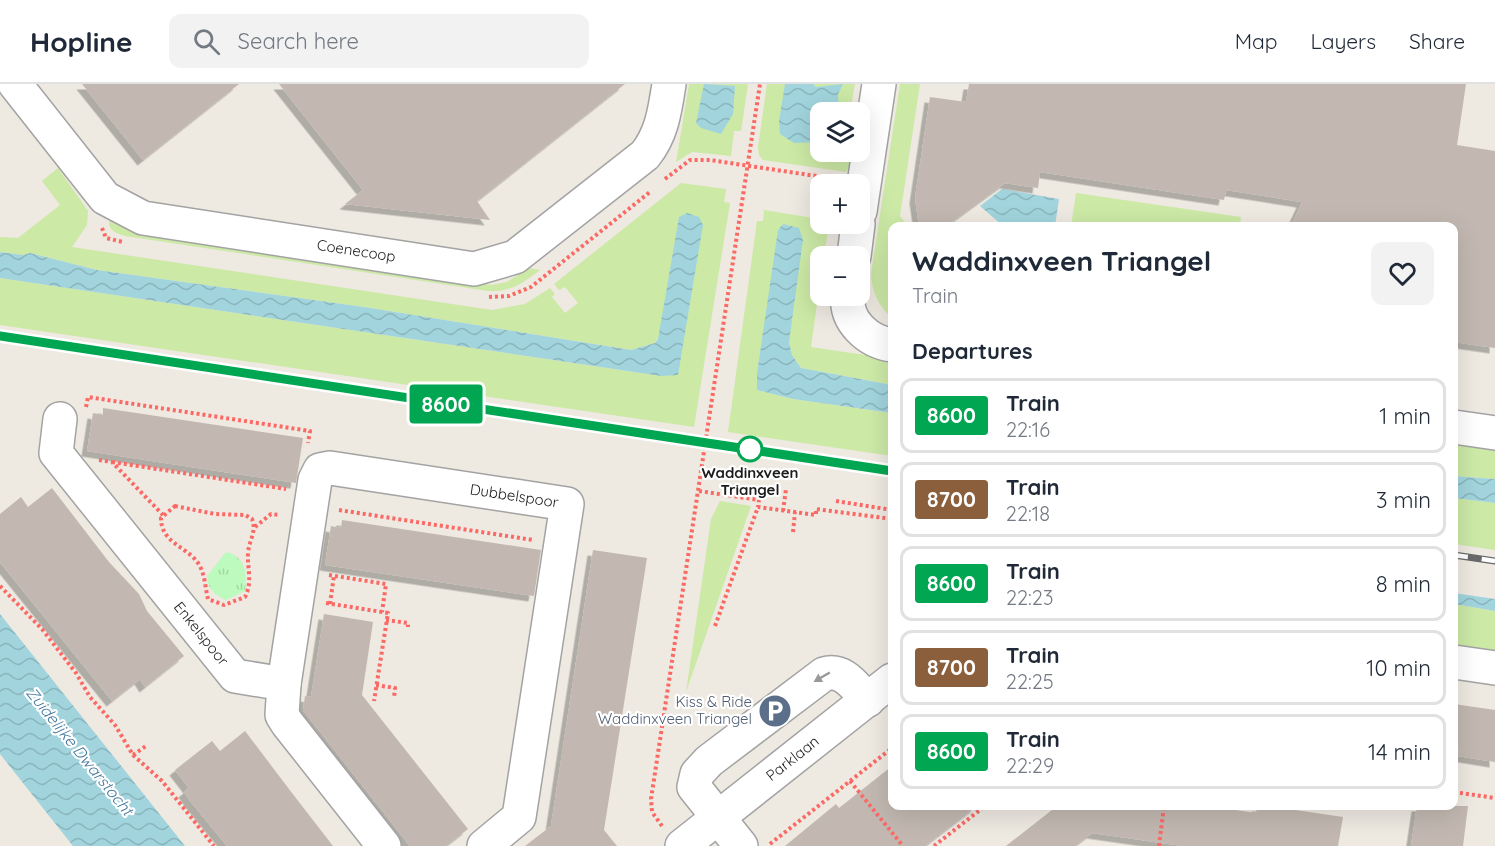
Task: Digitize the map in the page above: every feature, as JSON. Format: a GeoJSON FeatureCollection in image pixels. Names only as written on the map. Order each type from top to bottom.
{"type":"FeatureCollection","features":[{"type":"Feature","properties":{"kind":"street","name":"Coenecoop"},"geometry":{"type":"LineString","coordinates":[[15,84],[105,198],[143,218],[474,269],[515,257],[645,155],[655,142],[661,128],[669,84]]}},
{"type":"Feature","properties":{"kind":"street"},"geometry":{"type":"LineString","coordinates":[[865,174],[879,84]]}},
{"type":"Feature","properties":{"kind":"street"},"geometry":{"type":"LineString","coordinates":[[849,306],[858,328],[875,343],[888,345]]}},
{"type":"Feature","properties":{"kind":"street","name":"Enkelspoor"},"geometry":{"type":"LineString","coordinates":[[60,419],[56,453],[235,676],[284,684]]}},
{"type":"Feature","properties":{"kind":"street"},"geometry":{"type":"LineString","coordinates":[[1458,428],[1495,433]]}},
{"type":"Feature","properties":{"kind":"street","name":"Dubbelspoor"},"geometry":{"type":"LineString","coordinates":[[320,470],[330,468],[567,504],[519,817],[484,846]]}},
{"type":"Feature","properties":{"kind":"street"},"geometry":{"type":"LineString","coordinates":[[320,470],[302,497],[299,585],[284,684],[282,714],[384,846]]}},
{"type":"Feature","properties":{"kind":"street"},"geometry":{"type":"LineString","coordinates":[[1458,663],[1495,668]]}},
{"type":"Feature","properties":{"kind":"street","name":"Parklaan"},"geometry":{"type":"LineString","coordinates":[[673,838],[718,818],[880,690],[841,674],[832,672],[824,674],[709,761],[697,774],[694,787],[718,818]]}},
{"type":"Feature","properties":{"kind":"street"},"geometry":{"type":"LineString","coordinates":[[718,818],[741,846]]}},
{"type":"Feature","properties":{"kind":"path"},"geometry":{"type":"LineString","coordinates":[[673,838],[652,812],[651,799],[760,84]]}},
{"type":"Feature","properties":{"kind":"path"},"geometry":{"type":"LineString","coordinates":[[748,167],[810,183]]}},
{"type":"Feature","properties":{"kind":"path"},"geometry":{"type":"LineString","coordinates":[[88,397],[310,431],[307,451],[320,470]]}},
{"type":"Feature","properties":{"kind":"path"},"geometry":{"type":"LineString","coordinates":[[112,462],[560,544]]}},
{"type":"Feature","properties":{"kind":"path"},"geometry":{"type":"LineString","coordinates":[[783,511],[786,489]]}},
{"type":"Feature","properties":{"kind":"path"},"geometry":{"type":"LineString","coordinates":[[699,491],[759,500],[715,626]]}},
{"type":"Feature","properties":{"kind":"path"},"geometry":{"type":"LineString","coordinates":[[836,501],[888,509]]}},
{"type":"Feature","properties":{"kind":"path"},"geometry":{"type":"LineString","coordinates":[[175,506],[215,514],[245,515],[252,519],[255,527],[248,551],[250,588],[245,597],[224,605],[208,599],[203,571],[196,560],[169,540],[161,529],[163,514],[175,506]]}},
{"type":"Feature","properties":{"kind":"path"},"geometry":{"type":"LineString","coordinates":[[758,507],[816,515],[816,509],[888,518]]}},
{"type":"Feature","properties":{"kind":"path"},"geometry":{"type":"LineString","coordinates":[[793,532],[795,512]]}},
{"type":"Feature","properties":{"kind":"path"},"geometry":{"type":"LineString","coordinates":[[330,604],[334,575]]}},
{"type":"Feature","properties":{"kind":"path"},"geometry":{"type":"LineString","coordinates":[[299,585],[334,575],[386,584],[382,612]]}},
{"type":"Feature","properties":{"kind":"path"},"geometry":{"type":"LineString","coordinates":[[299,585],[330,604],[388,613],[374,701]]}},
{"type":"Feature","properties":{"kind":"path"},"geometry":{"type":"LineString","coordinates":[[0,586],[42,629],[69,664],[90,698],[116,725],[133,755],[162,781],[214,846]]}},
{"type":"Feature","properties":{"kind":"path"},"geometry":{"type":"LineString","coordinates":[[386,620],[408,623],[408,627]]}},
{"type":"Feature","properties":{"kind":"path"},"geometry":{"type":"LineString","coordinates":[[376,685],[396,688],[394,699]]}},
{"type":"Feature","properties":{"kind":"path"},"geometry":{"type":"LineString","coordinates":[[133,755],[146,746]]}},
{"type":"Feature","properties":{"kind":"path"},"geometry":{"type":"LineString","coordinates":[[767,846],[888,751]]}},
{"type":"Feature","properties":{"kind":"path"},"geometry":{"type":"LineString","coordinates":[[850,781],[903,846]]}},
{"type":"Feature","properties":{"kind":"path"},"geometry":{"type":"LineString","coordinates":[[1458,793],[1495,798]]}},
{"type":"Feature","properties":{"kind":"path"},"geometry":{"type":"LineString","coordinates":[[934,846],[980,810]]}},
{"type":"Feature","properties":{"kind":"path"},"geometry":{"type":"LineString","coordinates":[[1159,846],[1164,810]]}},
{"type":"Feature","properties":{"kind":"green space"},"geometry":{"type":"Polygon","coordinates":[[[689,84],[748,84],[741,131],[734,131],[731,156],[692,152],[676,162],[689,84]]]}},
{"type":"Feature","properties":{"kind":"green space"},"geometry":{"type":"Polygon","coordinates":[[[767,84],[855,84],[852,102],[810,102],[810,162],[852,162],[846,172],[763,160],[759,155],[758,147],[767,84]]]}},
{"type":"Feature","properties":{"kind":"green space"},"geometry":{"type":"Polygon","coordinates":[[[900,84],[920,84],[900,216],[905,222],[888,222],[888,315],[877,299],[871,274],[900,84]]]}},
{"type":"Feature","properties":{"kind":"green space"},"geometry":{"type":"Polygon","coordinates":[[[58,168],[88,211],[87,225],[72,247],[492,310],[525,304],[550,288],[555,294],[552,297],[565,313],[578,303],[565,287],[559,290],[554,284],[681,183],[726,189],[724,202],[730,203],[694,427],[0,325],[0,278],[661,376],[660,334],[655,343],[631,350],[364,307],[97,270],[30,253],[23,255],[0,252],[0,237],[18,238],[60,205],[42,181],[58,168]]]}},
{"type":"Feature","properties":{"kind":"green space"},"geometry":{"type":"Polygon","coordinates":[[[1076,193],[1241,217],[1240,222],[1072,222],[1076,193]]]}},
{"type":"Feature","properties":{"kind":"green space"},"geometry":{"type":"Polygon","coordinates":[[[764,210],[810,217],[810,234],[827,234],[826,246],[810,246],[810,306],[817,306],[811,347],[888,358],[888,384],[801,368],[792,355],[789,342],[764,329],[757,373],[757,390],[793,399],[888,412],[888,455],[728,432],[757,221],[763,221],[764,210]]]}},
{"type":"Feature","properties":{"kind":"green space"},"geometry":{"type":"Polygon","coordinates":[[[110,218],[154,234],[492,285],[507,282],[528,268],[540,270],[516,286],[488,291],[125,236],[111,228],[110,218]]]}},
{"type":"Feature","properties":{"kind":"green space"},"geometry":{"type":"Polygon","coordinates":[[[1458,445],[1495,450],[1495,479],[1458,476],[1458,445]]]}},
{"type":"Feature","properties":{"kind":"green space"},"geometry":{"type":"Polygon","coordinates":[[[1458,498],[1495,503],[1495,550],[1458,545],[1458,498]]]}},
{"type":"Feature","properties":{"kind":"green space"},"geometry":{"type":"Polygon","coordinates":[[[720,501],[751,506],[686,692],[711,519],[720,501]]]}},
{"type":"Feature","properties":{"kind":"green space"},"geometry":{"type":"Polygon","coordinates":[[[226,552],[238,558],[244,567],[246,578],[245,591],[226,600],[212,591],[207,576],[226,552]]]}},
{"type":"Feature","properties":{"kind":"green space"},"geometry":{"type":"Polygon","coordinates":[[[1458,605],[1495,611],[1495,653],[1458,648],[1458,605]]]}},
{"type":"Feature","properties":{"kind":"water"},"geometry":{"type":"Polygon","coordinates":[[[704,84],[735,86],[733,114],[721,134],[701,128],[696,123],[704,84]]]}},
{"type":"Feature","properties":{"kind":"water"},"geometry":{"type":"Polygon","coordinates":[[[785,84],[813,84],[816,87],[843,84],[838,94],[838,102],[810,102],[810,142],[794,143],[780,134],[779,121],[785,84]]]}},
{"type":"Feature","properties":{"kind":"water"},"geometry":{"type":"Polygon","coordinates":[[[1002,189],[1059,199],[1056,222],[998,222],[980,206],[1002,189]]]}},
{"type":"Feature","properties":{"kind":"water"},"geometry":{"type":"Polygon","coordinates":[[[687,213],[699,217],[703,225],[678,375],[661,376],[0,278],[0,252],[23,255],[30,253],[97,270],[364,307],[631,350],[655,343],[658,339],[679,217],[687,213]]]}},
{"type":"Feature","properties":{"kind":"water"},"geometry":{"type":"Polygon","coordinates":[[[783,224],[799,228],[803,240],[789,342],[792,355],[801,368],[888,384],[888,412],[793,399],[757,390],[757,373],[778,230],[783,224]]]}},
{"type":"Feature","properties":{"kind":"water"},"geometry":{"type":"Polygon","coordinates":[[[1458,476],[1495,479],[1495,503],[1458,498],[1458,476]]]}},
{"type":"Feature","properties":{"kind":"water"},"geometry":{"type":"Polygon","coordinates":[[[1458,594],[1495,599],[1495,611],[1458,605],[1458,594]]]}},
{"type":"Feature","properties":{"kind":"water","name":"Zuidelijke Dwarstocht"},"geometry":{"type":"Polygon","coordinates":[[[0,614],[185,846],[73,846],[0,754],[0,614]]]}},
{"type":"Feature","properties":{"kind":"building"},"geometry":{"type":"Polygon","coordinates":[[[82,84],[239,84],[143,160],[82,84]]]}},
{"type":"Feature","properties":{"kind":"building"},"geometry":{"type":"Polygon","coordinates":[[[279,84],[625,84],[477,201],[490,220],[345,204],[363,190],[279,84]]]}},
{"type":"Feature","properties":{"kind":"building"},"geometry":{"type":"Polygon","coordinates":[[[969,84],[1466,84],[1457,145],[1495,151],[1495,348],[1458,343],[1458,222],[1293,222],[1302,202],[1226,190],[1224,200],[1040,172],[1038,188],[1005,183],[951,222],[918,222],[915,198],[930,97],[966,102],[969,84]]]}},
{"type":"Feature","properties":{"kind":"building"},"geometry":{"type":"Polygon","coordinates":[[[103,408],[303,438],[296,483],[87,451],[93,413],[103,415],[103,408]]]}},
{"type":"Feature","properties":{"kind":"building"},"geometry":{"type":"Polygon","coordinates":[[[52,488],[109,562],[139,594],[147,611],[184,656],[145,687],[140,679],[112,701],[0,562],[0,514],[21,497],[28,507],[52,488]]]}},
{"type":"Feature","properties":{"kind":"building"},"geometry":{"type":"Polygon","coordinates":[[[342,520],[541,550],[534,596],[325,565],[331,526],[341,528],[342,520]]]}},
{"type":"Feature","properties":{"kind":"building"},"geometry":{"type":"Polygon","coordinates":[[[593,550],[647,558],[604,830],[617,846],[525,846],[551,826],[593,550]]]}},
{"type":"Feature","properties":{"kind":"building"},"geometry":{"type":"Polygon","coordinates":[[[324,614],[373,622],[362,695],[468,829],[446,846],[410,846],[303,710],[305,696],[311,697],[324,614]]]}},
{"type":"Feature","properties":{"kind":"building"},"geometry":{"type":"Polygon","coordinates":[[[1458,705],[1495,710],[1495,762],[1458,756],[1458,705]]]}},
{"type":"Feature","properties":{"kind":"building"},"geometry":{"type":"Polygon","coordinates":[[[245,731],[333,846],[227,846],[191,802],[184,792],[189,788],[175,770],[212,741],[220,751],[245,731]]]}},
{"type":"Feature","properties":{"kind":"building"},"geometry":{"type":"Polygon","coordinates":[[[888,769],[888,810],[972,810],[925,846],[785,846],[836,804],[839,808],[888,769]]]}},
{"type":"Feature","properties":{"kind":"building"},"geometry":{"type":"Polygon","coordinates":[[[1458,806],[1468,806],[1463,846],[1411,846],[1416,810],[1458,810],[1458,806]]]}},
{"type":"Feature","properties":{"kind":"building"},"geometry":{"type":"Polygon","coordinates":[[[1052,810],[1235,810],[1256,813],[1256,810],[1295,810],[1343,817],[1338,846],[1183,846],[1092,833],[1075,846],[1006,846],[1052,810]]]}},
{"type":"Feature","properties":{"kind":"railway"},"geometry":{"type":"LineString","coordinates":[[0,336],[888,470]]}},
{"type":"Feature","properties":{"kind":"railway"},"geometry":{"type":"LineString","coordinates":[[1458,556],[1495,561]]}},
{"type":"Feature","properties":{"kind":"train","name":"8600"},"geometry":{"type":"LineString","coordinates":[[0,336],[888,470]]}},
{"type":"Feature","properties":{"kind":"place","name":"Waddinxveen Triangel"},"geometry":{"type":"Point","coordinates":[750,449]}},
{"type":"Feature","properties":{"kind":"place","name":"Kiss & Ride Waddinxveen Triangel"},"geometry":{"type":"Point","coordinates":[775,711]}}]}
